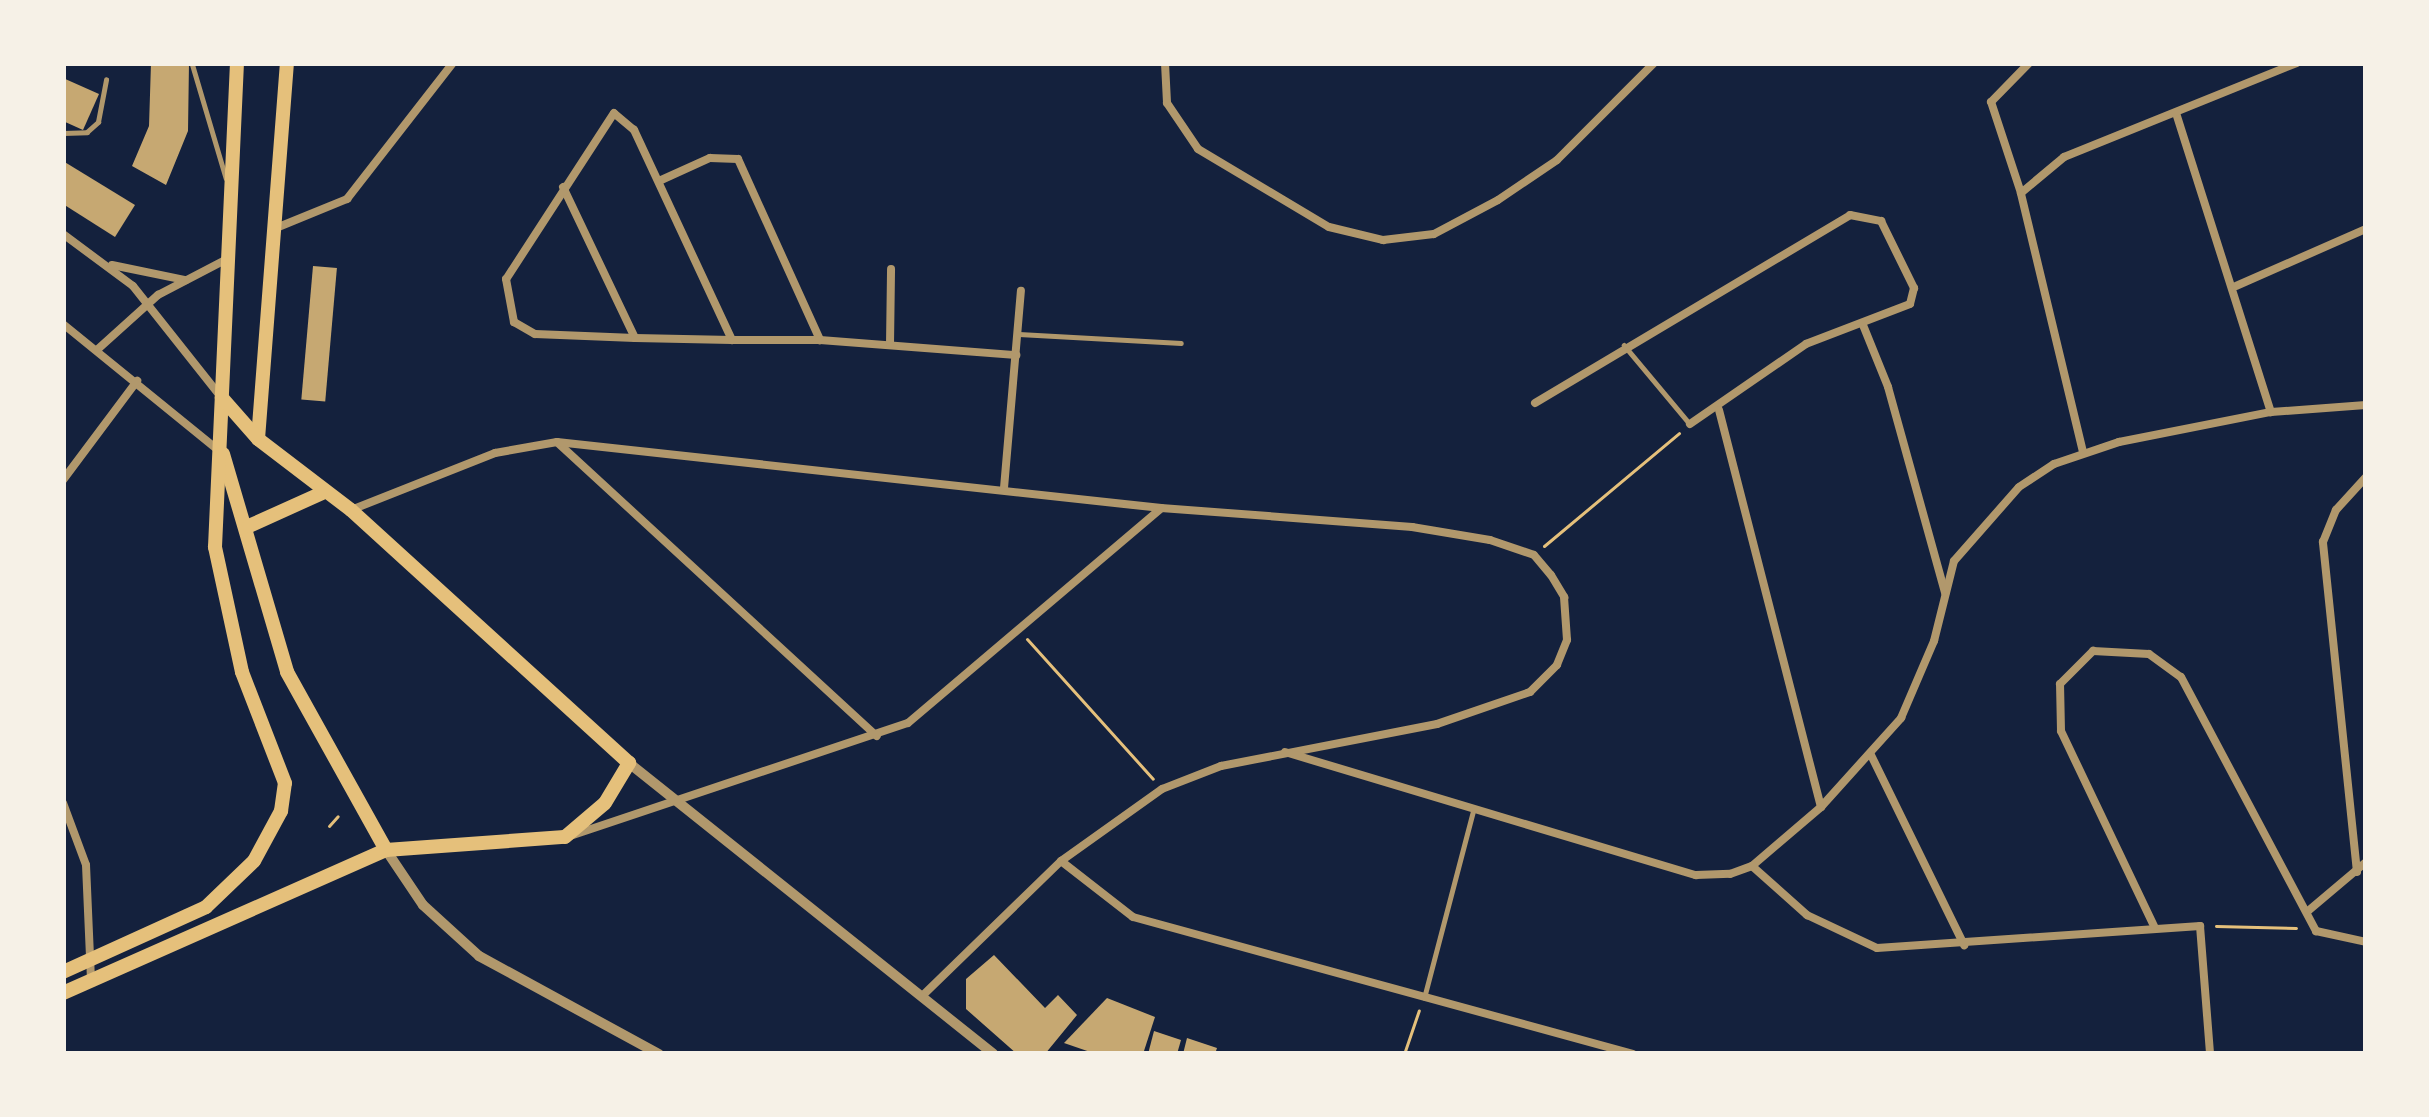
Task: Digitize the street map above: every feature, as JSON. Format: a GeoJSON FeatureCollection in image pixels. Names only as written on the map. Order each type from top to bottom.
{"type":"FeatureCollection","features":[{"type":"Feature","properties":{"kind":"main road"},"geometry":{"type":"LineString","coordinates":[[63,972],[206,907],[254,861],[281,811],[277,753],[221,597],[214,501],[223,454],[237,63]]}},
{"type":"Feature","properties":{"kind":"main road"},"geometry":{"type":"LineString","coordinates":[[258,439],[287,63]]}},
{"type":"Feature","properties":{"kind":"main road"},"geometry":{"type":"LineString","coordinates":[[63,993],[386,850],[565,837],[605,803],[629,764],[351,510],[322,493],[258,439],[222,398]]}},
{"type":"Feature","properties":{"kind":"main road"},"geometry":{"type":"LineString","coordinates":[[223,454],[249,526],[259,590],[287,672],[386,850]]}},
{"type":"Feature","properties":{"kind":"main road"},"geometry":{"type":"LineString","coordinates":[[249,526],[322,493]]}},
{"type":"Feature","properties":{"kind":"street"},"geometry":{"type":"LineString","coordinates":[[272,230],[347,199],[452,63]]}},
{"type":"Feature","properties":{"kind":"street"},"geometry":{"type":"LineString","coordinates":[[1165,63],[1167,104],[1198,149],[1329,227],[1383,240],[1434,234],[1498,200],[1557,160],[1654,63]]}},
{"type":"Feature","properties":{"kind":"street"},"geometry":{"type":"LineString","coordinates":[[2029,63],[1991,102],[2021,193],[2083,452]]}},
{"type":"Feature","properties":{"kind":"street"},"geometry":{"type":"LineString","coordinates":[[2021,193],[2064,157],[2297,63]]}},
{"type":"Feature","properties":{"kind":"street"},"geometry":{"type":"LineString","coordinates":[[2176,113],[2236,286],[2272,412]]}},
{"type":"Feature","properties":{"kind":"street"},"geometry":{"type":"LineString","coordinates":[[732,340],[626,118],[605,119],[506,279],[514,322],[535,334],[635,338],[732,340],[820,340],[1016,355]]}},
{"type":"Feature","properties":{"kind":"street"},"geometry":{"type":"LineString","coordinates":[[659,181],[710,158],[738,159],[820,340]]}},
{"type":"Feature","properties":{"kind":"street"},"geometry":{"type":"LineString","coordinates":[[562,186],[635,338]]}},
{"type":"Feature","properties":{"kind":"street"},"geometry":{"type":"LineString","coordinates":[[1535,403],[1624,345],[1850,215],[1868,213],[1881,221],[1914,296],[1863,325],[1806,344],[1719,410],[1690,424]]}},
{"type":"Feature","properties":{"kind":"street"},"geometry":{"type":"LineString","coordinates":[[2236,286],[2366,230]]}},
{"type":"Feature","properties":{"kind":"street"},"geometry":{"type":"LineString","coordinates":[[63,234],[105,262],[148,303],[222,398]]}},
{"type":"Feature","properties":{"kind":"street"},"geometry":{"type":"LineString","coordinates":[[98,349],[148,303],[230,258]]}},
{"type":"Feature","properties":{"kind":"street"},"geometry":{"type":"LineString","coordinates":[[105,262],[186,280]]}},
{"type":"Feature","properties":{"kind":"street"},"geometry":{"type":"LineString","coordinates":[[890,344],[891,269]]}},
{"type":"Feature","properties":{"kind":"street"},"geometry":{"type":"LineString","coordinates":[[1004,488],[1021,291]]}},
{"type":"Feature","properties":{"kind":"street"},"geometry":{"type":"LineString","coordinates":[[63,324],[223,454]]}},
{"type":"Feature","properties":{"kind":"street"},"geometry":{"type":"LineString","coordinates":[[1863,325],[1945,594]]}},
{"type":"Feature","properties":{"kind":"street"},"geometry":{"type":"LineString","coordinates":[[63,480],[136,381]]}},
{"type":"Feature","properties":{"kind":"street"},"geometry":{"type":"LineString","coordinates":[[1283,751],[1696,875],[1752,866],[1821,807],[1870,755],[1920,680],[1954,560],[1996,507],[2083,452],[2272,412],[2366,405]]}},
{"type":"Feature","properties":{"kind":"street"},"geometry":{"type":"LineString","coordinates":[[1719,410],[1821,807]]}},
{"type":"Feature","properties":{"kind":"street"},"geometry":{"type":"LineString","coordinates":[[557,442],[877,736]]}},
{"type":"Feature","properties":{"kind":"street"},"geometry":{"type":"LineString","coordinates":[[351,510],[495,453],[557,442],[1161,508],[1412,527],[1534,555],[1564,597],[1568,618],[1557,665],[1530,692],[1437,724],[1283,751],[1162,789],[1060,861],[924,994]]}},
{"type":"Feature","properties":{"kind":"street"},"geometry":{"type":"LineString","coordinates":[[2357,872],[2323,542],[2336,510],[2366,477]]}},
{"type":"Feature","properties":{"kind":"street"},"geometry":{"type":"LineString","coordinates":[[565,837],[877,736],[944,698],[1161,508]]}},
{"type":"Feature","properties":{"kind":"street"},"geometry":{"type":"LineString","coordinates":[[2154,926],[2061,731],[2060,685],[2092,651],[2149,654],[2182,677],[2316,931],[2366,942]]}},
{"type":"Feature","properties":{"kind":"street"},"geometry":{"type":"LineString","coordinates":[[1870,755],[1964,945]]}},
{"type":"Feature","properties":{"kind":"street"},"geometry":{"type":"LineString","coordinates":[[629,764],[674,804],[924,994],[993,1054]]}},
{"type":"Feature","properties":{"kind":"street"},"geometry":{"type":"LineString","coordinates":[[63,803],[86,865],[91,981]]}},
{"type":"Feature","properties":{"kind":"street"},"geometry":{"type":"LineString","coordinates":[[386,850],[423,905],[479,956],[659,1054]]}},
{"type":"Feature","properties":{"kind":"street"},"geometry":{"type":"LineString","coordinates":[[1060,861],[1133,917],[1633,1054]]}},
{"type":"Feature","properties":{"kind":"street"},"geometry":{"type":"LineString","coordinates":[[2308,911],[2366,862]]}},
{"type":"Feature","properties":{"kind":"street"},"geometry":{"type":"LineString","coordinates":[[1752,866],[1807,915],[1877,949],[2200,926],[2210,1054]]}},
{"type":"Feature","properties":{"kind":"lane"},"geometry":{"type":"LineString","coordinates":[[192,63],[234,200]]}},
{"type":"Feature","properties":{"kind":"lane"},"geometry":{"type":"LineString","coordinates":[[63,133],[87,132],[98,122],[106,80]]}},
{"type":"Feature","properties":{"kind":"lane"},"geometry":{"type":"LineString","coordinates":[[1018,334],[1181,343]]}},
{"type":"Feature","properties":{"kind":"lane"},"geometry":{"type":"LineString","coordinates":[[1624,345],[1690,424]]}},
{"type":"Feature","properties":{"kind":"lane"},"geometry":{"type":"LineString","coordinates":[[1424,998],[1474,808]]}},
{"type":"Feature","properties":{"kind":"path"},"geometry":{"type":"LineString","coordinates":[[1534,555],[1690,424]]}},
{"type":"Feature","properties":{"kind":"path"},"geometry":{"type":"LineString","coordinates":[[1020,632],[1162,789]]}},
{"type":"Feature","properties":{"kind":"path"},"geometry":{"type":"LineString","coordinates":[[329,826],[338,816]]}},
{"type":"Feature","properties":{"kind":"path"},"geometry":{"type":"LineString","coordinates":[[2200,926],[2316,931]]}},
{"type":"Feature","properties":{"kind":"path"},"geometry":{"type":"LineString","coordinates":[[1404,1054],[1424,998]]}},
{"type":"Feature","properties":{"kind":"building"},"geometry":{"type":"Polygon","coordinates":[[[151,63],[189,63],[188,131],[166,185],[132,166],[149,126],[151,63]]]}},
{"type":"Feature","properties":{"kind":"building"},"geometry":{"type":"Polygon","coordinates":[[[63,78],[99,94],[83,130],[63,121],[63,78]]]}},
{"type":"Feature","properties":{"kind":"building"},"geometry":{"type":"Polygon","coordinates":[[[63,161],[135,205],[115,237],[63,204],[63,161]]]}},
{"type":"Feature","properties":{"kind":"building"},"geometry":{"type":"Polygon","coordinates":[[[313,266],[337,268],[325,402],[301,399],[313,266]]]}},
{"type":"Feature","properties":{"kind":"building"},"geometry":{"type":"Polygon","coordinates":[[[994,955],[1045,1008],[1058,995],[1077,1015],[1045,1054],[1017,1054],[966,1009],[966,979],[994,955]]]}},
{"type":"Feature","properties":{"kind":"building"},"geometry":{"type":"Polygon","coordinates":[[[1107,998],[1155,1017],[1143,1054],[1096,1054],[1064,1043],[1107,998]]]}},
{"type":"Feature","properties":{"kind":"building"},"geometry":{"type":"Polygon","coordinates":[[[1154,1031],[1181,1040],[1177,1054],[1148,1054],[1154,1031]]]}},
{"type":"Feature","properties":{"kind":"building"},"geometry":{"type":"Polygon","coordinates":[[[1187,1038],[1217,1048],[1215,1054],[1183,1054],[1187,1038]]]}}]}
